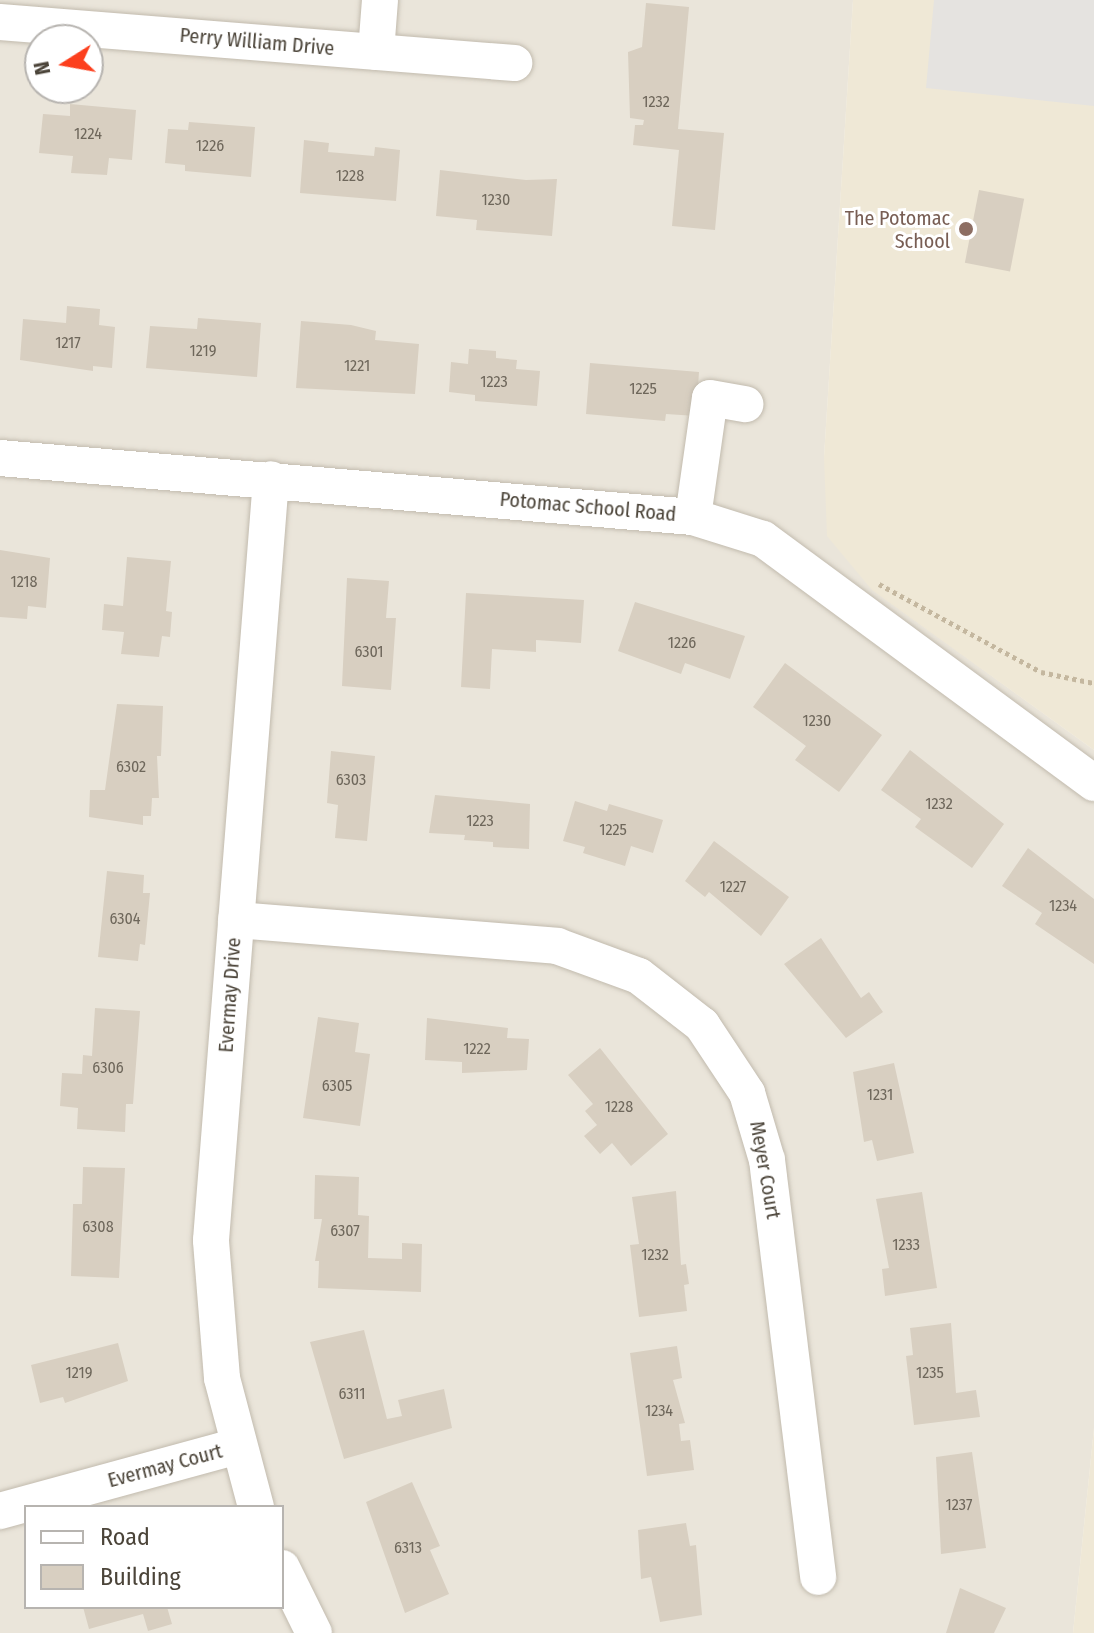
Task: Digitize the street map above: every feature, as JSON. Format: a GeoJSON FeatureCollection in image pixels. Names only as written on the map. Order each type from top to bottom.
{"type":"FeatureCollection","features":[{"type":"Feature","properties":{"kind":"street"},"geometry":{"type":"LineString","coordinates":[[376,52],[380,0]]}},
{"type":"Feature","properties":{"kind":"street","name":"Perry William Drive"},"geometry":{"type":"LineString","coordinates":[[0,22],[514,63]]}},
{"type":"Feature","properties":{"kind":"street"},"geometry":{"type":"LineString","coordinates":[[693,517],[710,398],[745,404]]}},
{"type":"Feature","properties":{"kind":"street","name":"Potomac School Road"},"geometry":{"type":"LineString","coordinates":[[0,458],[693,517],[763,539],[1094,783]]}},
{"type":"Feature","properties":{"kind":"street","name":"Evermay Drive"},"geometry":{"type":"LineString","coordinates":[[255,1505],[237,1446],[220,1364],[211,1240],[271,479]]}},
{"type":"Feature","properties":{"kind":"street","name":"Meyer Court"},"geometry":{"type":"LineString","coordinates":[[236,920],[557,946],[639,976],[702,1025],[747,1093],[764,1146],[818,1577]]}},
{"type":"Feature","properties":{"kind":"street","name":"Evermay Court"},"geometry":{"type":"LineString","coordinates":[[0,1511],[237,1446]]}},
{"type":"Feature","properties":{"kind":"street"},"geometry":{"type":"LineString","coordinates":[[284,1572],[314,1633]]}},
{"type":"Feature","properties":{"kind":"path"},"geometry":{"type":"LineString","coordinates":[[868,580],[1041,672],[1094,683]]}},
{"type":"Feature","properties":{"kind":"shaded area"},"geometry":{"type":"Polygon","coordinates":[[[0,0],[853,0],[824,457],[873,590],[1094,750],[1094,1428],[1073,1633],[0,1633],[0,0]]]}},
{"type":"Feature","properties":{"kind":"shaded area","name":"The Potomac School"},"geometry":{"type":"Polygon","coordinates":[[[853,0],[1094,0],[1094,750],[872,590],[827,536],[824,457],[853,0]]]}},
{"type":"Feature","properties":{"kind":"shaded area"},"geometry":{"type":"Polygon","coordinates":[[[934,0],[1094,0],[1094,106],[926,88],[934,0]]]}},
{"type":"Feature","properties":{"kind":"shaded area"},"geometry":{"type":"Polygon","coordinates":[[[1094,1428],[1094,1633],[1073,1633],[1094,1428]]]}},
{"type":"Feature","properties":{"kind":"building"},"geometry":{"type":"Polygon","coordinates":[[[646,3],[689,7],[678,129],[724,133],[715,230],[672,226],[679,150],[633,145],[635,125],[643,125],[644,120],[630,118],[628,52],[642,47],[646,3]]]}},
{"type":"Feature","properties":{"kind":"building"},"geometry":{"type":"Polygon","coordinates":[[[70,104],[136,110],[132,160],[109,158],[107,175],[71,173],[73,156],[39,153],[43,114],[70,116],[70,104]]]}},
{"type":"Feature","properties":{"kind":"building"},"geometry":{"type":"Polygon","coordinates":[[[189,122],[255,127],[251,177],[185,171],[185,165],[165,163],[168,129],[188,130],[189,122]]]}},
{"type":"Feature","properties":{"kind":"building"},"geometry":{"type":"Polygon","coordinates":[[[304,140],[329,143],[328,152],[374,156],[375,147],[400,150],[396,201],[300,193],[304,140]]]}},
{"type":"Feature","properties":{"kind":"building"},"geometry":{"type":"Polygon","coordinates":[[[440,170],[526,180],[557,179],[552,236],[476,230],[477,220],[436,216],[440,170]]]}},
{"type":"Feature","properties":{"kind":"building"},"geometry":{"type":"Polygon","coordinates":[[[979,190],[1024,199],[1010,271],[965,263],[979,190]]]}},
{"type":"Feature","properties":{"kind":"building"},"geometry":{"type":"Polygon","coordinates":[[[67,306],[100,309],[99,325],[115,327],[112,368],[93,366],[93,371],[20,360],[23,319],[66,323],[67,306]]]}},
{"type":"Feature","properties":{"kind":"building"},"geometry":{"type":"Polygon","coordinates":[[[198,318],[261,323],[257,377],[146,368],[150,326],[197,329],[198,318]]]}},
{"type":"Feature","properties":{"kind":"building"},"geometry":{"type":"Polygon","coordinates":[[[301,321],[351,325],[376,331],[375,340],[419,344],[415,394],[296,388],[301,321]]]}},
{"type":"Feature","properties":{"kind":"building"},"geometry":{"type":"Polygon","coordinates":[[[469,349],[496,351],[496,358],[517,360],[516,369],[540,371],[537,406],[475,401],[475,395],[449,392],[451,362],[468,364],[469,349]]]}},
{"type":"Feature","properties":{"kind":"building"},"geometry":{"type":"Polygon","coordinates":[[[590,363],[699,372],[696,416],[666,414],[665,421],[586,414],[590,363]]]}},
{"type":"Feature","properties":{"kind":"building"},"geometry":{"type":"Polygon","coordinates":[[[0,550],[50,558],[46,608],[28,606],[27,619],[0,617],[0,550]]]}},
{"type":"Feature","properties":{"kind":"building"},"geometry":{"type":"Polygon","coordinates":[[[127,557],[171,561],[166,611],[172,612],[170,637],[162,636],[159,657],[121,654],[124,632],[102,630],[104,604],[123,606],[127,557]]]}},
{"type":"Feature","properties":{"kind":"building"},"geometry":{"type":"Polygon","coordinates":[[[347,578],[389,581],[386,618],[396,618],[391,690],[342,686],[347,578]]]}},
{"type":"Feature","properties":{"kind":"building"},"geometry":{"type":"Polygon","coordinates":[[[466,593],[584,600],[581,643],[536,640],[536,652],[492,649],[490,689],[461,687],[466,593]]]}},
{"type":"Feature","properties":{"kind":"building"},"geometry":{"type":"Polygon","coordinates":[[[635,602],[745,636],[730,679],[685,663],[681,674],[618,651],[635,602]]]}},
{"type":"Feature","properties":{"kind":"building"},"geometry":{"type":"Polygon","coordinates":[[[785,663],[882,735],[839,792],[795,760],[806,746],[753,707],[785,663]]]}},
{"type":"Feature","properties":{"kind":"building"},"geometry":{"type":"Polygon","coordinates":[[[117,704],[163,706],[161,756],[157,756],[159,798],[152,798],[151,816],[143,816],[143,825],[89,817],[90,790],[105,790],[117,704]]]}},
{"type":"Feature","properties":{"kind":"building"},"geometry":{"type":"Polygon","coordinates":[[[910,750],[1004,824],[972,868],[915,827],[921,819],[881,790],[910,750]]]}},
{"type":"Feature","properties":{"kind":"building"},"geometry":{"type":"Polygon","coordinates":[[[331,751],[375,756],[367,841],[335,838],[338,805],[327,803],[331,751]]]}},
{"type":"Feature","properties":{"kind":"building"},"geometry":{"type":"Polygon","coordinates":[[[435,795],[530,804],[529,849],[493,847],[493,842],[464,840],[465,835],[429,833],[435,795]]]}},
{"type":"Feature","properties":{"kind":"building"},"geometry":{"type":"Polygon","coordinates":[[[575,801],[607,811],[609,804],[663,820],[653,853],[631,846],[625,866],[583,853],[585,847],[563,841],[575,801]]]}},
{"type":"Feature","properties":{"kind":"building"},"geometry":{"type":"Polygon","coordinates":[[[714,841],[789,897],[761,936],[709,892],[705,897],[685,881],[714,841]]]}},
{"type":"Feature","properties":{"kind":"building"},"geometry":{"type":"Polygon","coordinates":[[[1028,848],[1094,899],[1094,964],[1035,924],[1042,913],[1002,886],[1028,848]]]}},
{"type":"Feature","properties":{"kind":"building"},"geometry":{"type":"Polygon","coordinates":[[[107,871],[144,875],[143,893],[150,893],[145,945],[140,944],[138,961],[98,957],[107,871]]]}},
{"type":"Feature","properties":{"kind":"building"},"geometry":{"type":"Polygon","coordinates":[[[821,938],[861,998],[869,992],[883,1012],[846,1038],[784,964],[821,938]]]}},
{"type":"Feature","properties":{"kind":"building"},"geometry":{"type":"Polygon","coordinates":[[[95,1008],[140,1011],[133,1104],[126,1104],[125,1132],[77,1129],[78,1108],[60,1106],[62,1073],[82,1074],[83,1055],[92,1056],[95,1008]]]}},
{"type":"Feature","properties":{"kind":"building"},"geometry":{"type":"Polygon","coordinates":[[[318,1017],[359,1023],[355,1052],[370,1054],[360,1126],[303,1118],[318,1017]]]}},
{"type":"Feature","properties":{"kind":"building"},"geometry":{"type":"Polygon","coordinates":[[[427,1018],[508,1028],[507,1038],[529,1039],[527,1070],[462,1073],[462,1062],[425,1060],[427,1018]]]}},
{"type":"Feature","properties":{"kind":"building"},"geometry":{"type":"Polygon","coordinates":[[[600,1048],[668,1134],[631,1166],[612,1143],[600,1154],[584,1136],[597,1125],[585,1111],[593,1104],[568,1075],[600,1048]]]}},
{"type":"Feature","properties":{"kind":"building"},"geometry":{"type":"Polygon","coordinates":[[[894,1063],[914,1153],[877,1161],[872,1140],[864,1142],[853,1072],[894,1063]]]}},
{"type":"Feature","properties":{"kind":"building"},"geometry":{"type":"Polygon","coordinates":[[[83,1167],[125,1168],[119,1278],[71,1276],[73,1204],[82,1204],[83,1167]]]}},
{"type":"Feature","properties":{"kind":"building"},"geometry":{"type":"Polygon","coordinates":[[[315,1175],[359,1177],[358,1215],[369,1216],[368,1258],[402,1259],[402,1243],[422,1244],[421,1292],[318,1288],[319,1261],[315,1261],[322,1219],[314,1219],[315,1175]]]}},
{"type":"Feature","properties":{"kind":"building"},"geometry":{"type":"Polygon","coordinates":[[[676,1191],[681,1265],[686,1264],[689,1284],[684,1285],[687,1311],[639,1317],[630,1245],[639,1244],[632,1197],[676,1191]]]}},
{"type":"Feature","properties":{"kind":"building"},"geometry":{"type":"Polygon","coordinates":[[[922,1192],[937,1288],[885,1296],[882,1269],[889,1268],[876,1199],[922,1192]]]}},
{"type":"Feature","properties":{"kind":"building"},"geometry":{"type":"Polygon","coordinates":[[[951,1323],[956,1393],[976,1390],[980,1417],[914,1425],[906,1356],[913,1355],[910,1328],[951,1323]]]}},
{"type":"Feature","properties":{"kind":"building"},"geometry":{"type":"Polygon","coordinates":[[[364,1330],[387,1419],[402,1416],[398,1400],[444,1389],[452,1428],[344,1459],[310,1342],[364,1330]]]}},
{"type":"Feature","properties":{"kind":"building"},"geometry":{"type":"Polygon","coordinates":[[[118,1343],[128,1381],[65,1403],[63,1397],[40,1403],[31,1365],[118,1343]]]}},
{"type":"Feature","properties":{"kind":"building"},"geometry":{"type":"Polygon","coordinates":[[[677,1346],[682,1378],[673,1380],[685,1423],[679,1424],[681,1441],[690,1440],[694,1470],[647,1476],[630,1353],[677,1346]]]}},
{"type":"Feature","properties":{"kind":"building"},"geometry":{"type":"Polygon","coordinates":[[[972,1452],[986,1548],[941,1554],[936,1457],[972,1452]]]}},
{"type":"Feature","properties":{"kind":"building"},"geometry":{"type":"Polygon","coordinates":[[[412,1482],[440,1546],[430,1550],[449,1594],[405,1613],[366,1502],[412,1482]]]}},
{"type":"Feature","properties":{"kind":"building"},"geometry":{"type":"Polygon","coordinates":[[[686,1523],[690,1546],[696,1545],[702,1615],[660,1622],[651,1577],[641,1579],[638,1530],[686,1523]]]}},
{"type":"Feature","properties":{"kind":"building"},"geometry":{"type":"Polygon","coordinates":[[[960,1588],[1006,1608],[994,1633],[946,1633],[960,1588]]]}},
{"type":"Feature","properties":{"kind":"building"},"geometry":{"type":"Polygon","coordinates":[[[84,1609],[168,1609],[172,1624],[148,1631],[143,1614],[89,1629],[84,1609]]]}},
{"type":"Feature","properties":{"kind":"place","name":"The Potomac School"},"geometry":{"type":"Point","coordinates":[966,229]}}]}
